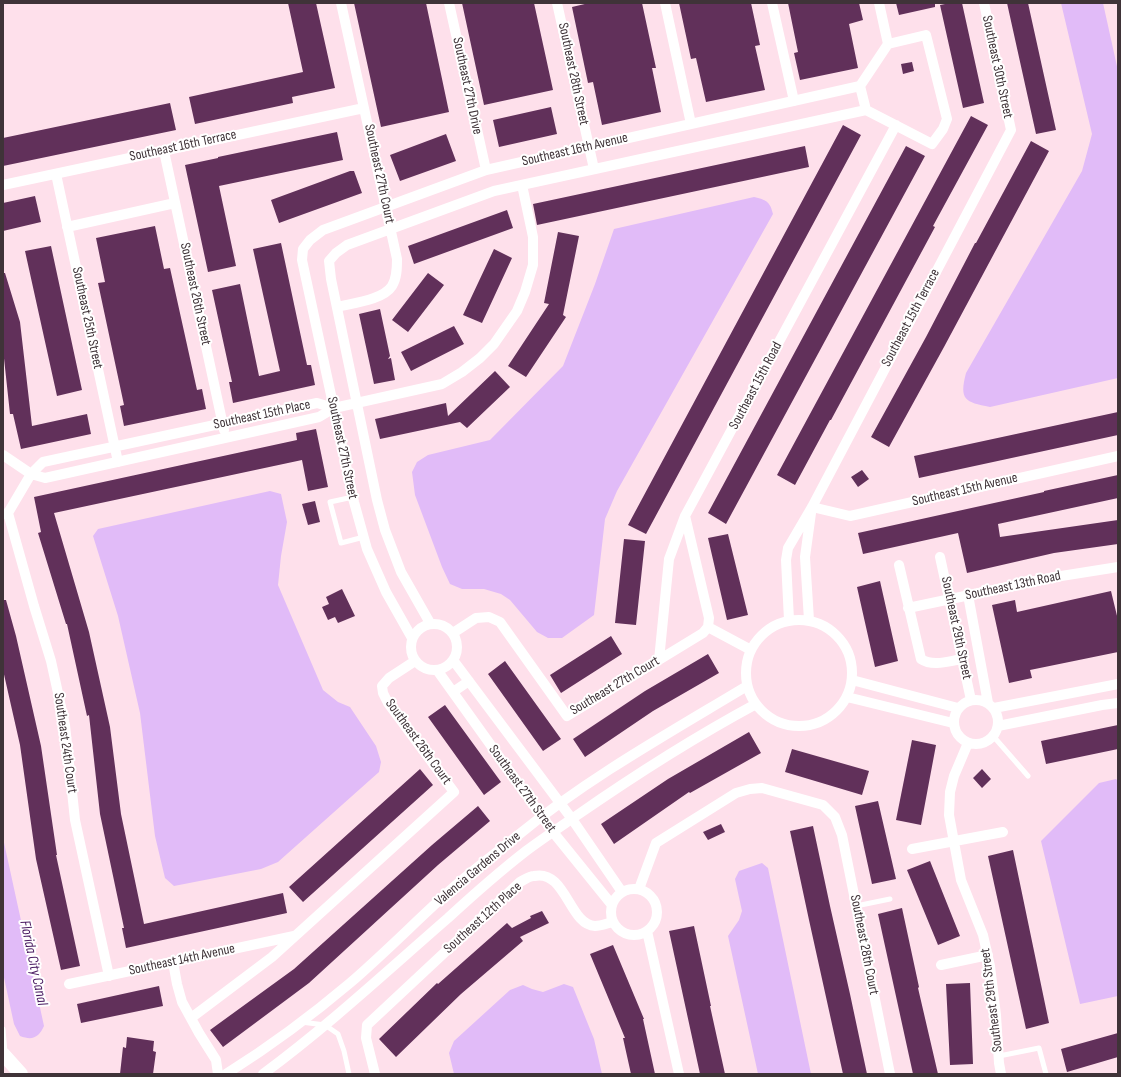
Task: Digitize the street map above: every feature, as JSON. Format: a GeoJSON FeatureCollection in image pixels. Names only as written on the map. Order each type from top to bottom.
{"type":"FeatureCollection","features":[{"type":"Feature","properties":{"kind":"main road"},"geometry":{"type":"LineString","coordinates":[[4,1056],[21,1074]]}},
{"type":"Feature","properties":{"kind":"street","name":"Southeast 27th Court"},"geometry":{"type":"LineString","coordinates":[[337,307],[381,296],[392,287],[396,275],[397,259],[342,3]]}},
{"type":"Feature","properties":{"kind":"street","name":"Southeast 27th Drive"},"geometry":{"type":"LineString","coordinates":[[449,3],[486,170]]}},
{"type":"Feature","properties":{"kind":"street","name":"Southeast 28th Street"},"geometry":{"type":"LineString","coordinates":[[558,3],[594,169]]}},
{"type":"Feature","properties":{"kind":"street"},"geometry":{"type":"LineString","coordinates":[[665,3],[691,124]]}},
{"type":"Feature","properties":{"kind":"street"},"geometry":{"type":"LineString","coordinates":[[772,3],[794,101]]}},
{"type":"Feature","properties":{"kind":"street"},"geometry":{"type":"LineString","coordinates":[[879,3],[888,44]]}},
{"type":"Feature","properties":{"kind":"street","name":"Southeast 30th Street"},"geometry":{"type":"LineString","coordinates":[[984,3],[1011,130]]}},
{"type":"Feature","properties":{"kind":"street"},"geometry":{"type":"LineString","coordinates":[[926,36],[947,119],[943,129],[932,144],[866,110],[860,86],[888,44],[926,36]]}},
{"type":"Feature","properties":{"kind":"street","name":"Southeast 16th Avenue"},"geometry":{"type":"LineString","coordinates":[[303,249],[310,240],[323,230],[486,170],[860,86]]}},
{"type":"Feature","properties":{"kind":"street","name":"Southeast 16th Terrace"},"geometry":{"type":"LineString","coordinates":[[3,185],[364,108]]}},
{"type":"Feature","properties":{"kind":"street","name":"Southeast 16th Avenue"},"geometry":{"type":"LineString","coordinates":[[329,261],[336,253],[347,245],[494,191],[866,110]]}},
{"type":"Feature","properties":{"kind":"street","name":"Southeast 15th Road"},"geometry":{"type":"LineString","coordinates":[[659,660],[669,559],[685,516],[896,125]]}},
{"type":"Feature","properties":{"kind":"street","name":"Southeast 15th Terrace"},"geometry":{"type":"LineString","coordinates":[[789,620],[786,560],[788,548],[812,507],[1011,130]]}},
{"type":"Feature","properties":{"kind":"street","name":"Southeast 26th Street"},"geometry":{"type":"LineString","coordinates":[[164,150],[225,438]]}},
{"type":"Feature","properties":{"kind":"street","name":"Southeast 25th Street"},"geometry":{"type":"LineString","coordinates":[[56,174],[118,462]]}},
{"type":"Feature","properties":{"kind":"street"},"geometry":{"type":"LineString","coordinates":[[334,408],[442,384],[462,372],[480,358],[494,344],[517,311],[526,292],[533,265],[533,237],[522,185]]}},
{"type":"Feature","properties":{"kind":"street"},"geometry":{"type":"LineString","coordinates":[[67,227],[175,203]]}},
{"type":"Feature","properties":{"kind":"street","name":"Southeast 27th Street"},"geometry":{"type":"LineString","coordinates":[[303,249],[302,260],[353,497],[367,549],[386,592],[412,638]]}},
{"type":"Feature","properties":{"kind":"street","name":"Southeast 27th Street"},"geometry":{"type":"LineString","coordinates":[[329,261],[331,279],[377,500],[385,530],[401,572],[430,623]]}},
{"type":"Feature","properties":{"kind":"street","name":"Southeast 15th Place"},"geometry":{"type":"LineString","coordinates":[[317,403],[334,408],[319,417],[45,478],[31,474],[43,462],[317,403]]}},
{"type":"Feature","properties":{"kind":"street"},"geometry":{"type":"LineString","coordinates":[[3,454],[31,474]]}},
{"type":"Feature","properties":{"kind":"street","name":"Southeast 15th Avenue"},"geometry":{"type":"LineString","coordinates":[[812,507],[850,516],[1118,456]]}},
{"type":"Feature","properties":{"kind":"street","name":"Southeast 24th Court"},"geometry":{"type":"LineString","coordinates":[[31,474],[5,513],[51,661],[64,725],[75,820],[109,976]]}},
{"type":"Feature","properties":{"kind":"street","name":"Southeast 15th Terrace"},"geometry":{"type":"LineString","coordinates":[[809,620],[805,557],[812,507]]}},
{"type":"Feature","properties":{"kind":"street"},"geometry":{"type":"LineString","coordinates":[[685,516],[709,618],[708,627],[751,650]]}},
{"type":"Feature","properties":{"kind":"street"},"geometry":{"type":"LineString","coordinates":[[788,548],[805,557]]}},
{"type":"Feature","properties":{"kind":"street","name":"Southeast 29th Street"},"geometry":{"type":"LineString","coordinates":[[940,557],[971,700]]}},
{"type":"Feature","properties":{"kind":"street"},"geometry":{"type":"LineString","coordinates":[[899,565],[921,659],[926,663],[937,664],[962,659]]}},
{"type":"Feature","properties":{"kind":"street","name":"Southeast 13th Road"},"geometry":{"type":"LineString","coordinates":[[908,608],[1055,577],[1118,567]]}},
{"type":"Feature","properties":{"kind":"street","name":"Southeast 29th Street"},"geometry":{"type":"LineString","coordinates":[[968,595],[991,706]]}},
{"type":"Feature","properties":{"kind":"street","name":"Southeast 27th Court"},"geometry":{"type":"LineString","coordinates":[[452,633],[476,618],[489,617],[500,622],[567,716],[703,633],[708,627]]}},
{"type":"Feature","properties":{"kind":"street"},"geometry":{"type":"LineString","coordinates":[[789,620],[809,620],[824,626],[837,635],[846,649],[852,664],[852,680],[847,697],[838,710],[826,720],[811,725],[796,726],[780,723],[767,716],[756,704],[751,695],[747,686],[747,661],[751,650],[760,636],[773,626],[789,620]]}},
{"type":"Feature","properties":{"kind":"street"},"geometry":{"type":"LineString","coordinates":[[430,623],[436,623],[448,628],[452,633],[456,639],[457,646],[456,653],[449,665],[437,670],[431,670],[425,669],[415,661],[411,654],[410,646],[414,633],[419,628],[430,623]]}},
{"type":"Feature","properties":{"kind":"street","name":"Southeast 27th Street"},"geometry":{"type":"LineString","coordinates":[[453,660],[572,819],[622,892]]}},
{"type":"Feature","properties":{"kind":"street","name":"Southeast 26th Court"},"geometry":{"type":"LineString","coordinates":[[295,936],[454,792],[388,703],[383,693],[382,686],[389,678],[415,661]]}},
{"type":"Feature","properties":{"kind":"street","name":"Southeast 27th Street"},"geometry":{"type":"LineString","coordinates":[[437,670],[553,832],[612,905]]}},
{"type":"Feature","properties":{"kind":"street"},"geometry":{"type":"LineString","coordinates":[[852,680],[958,708]]}},
{"type":"Feature","properties":{"kind":"street"},"geometry":{"type":"LineString","coordinates":[[453,692],[469,681]]}},
{"type":"Feature","properties":{"kind":"street"},"geometry":{"type":"LineString","coordinates":[[991,706],[1118,684]]}},
{"type":"Feature","properties":{"kind":"street","name":"Valencia Gardens Drive"},"geometry":{"type":"LineString","coordinates":[[226,1074],[268,1047],[350,983],[457,884],[518,834],[574,793],[644,748],[747,686]]}},
{"type":"Feature","properties":{"kind":"street"},"geometry":{"type":"LineString","coordinates":[[847,697],[953,723]]}},
{"type":"Feature","properties":{"kind":"street"},"geometry":{"type":"LineString","coordinates":[[971,700],[983,701],[991,706],[997,714],[998,720],[998,726],[994,736],[982,744],[975,745],[962,740],[953,723],[954,715],[958,708],[971,700]]}},
{"type":"Feature","properties":{"kind":"street"},"geometry":{"type":"LineString","coordinates":[[998,726],[1118,703]]}},
{"type":"Feature","properties":{"kind":"street","name":"Valencia Gardens Drive"},"geometry":{"type":"LineString","coordinates":[[263,1074],[296,1050],[347,1008],[519,856],[656,762],[712,728],[756,704]]}},
{"type":"Feature","properties":{"kind":"street","name":"Southeast 29th Street"},"geometry":{"type":"LineString","coordinates":[[968,743],[954,776],[950,792],[949,815],[961,880],[984,935],[994,994],[1001,1074]]}},
{"type":"Feature","properties":{"kind":"street","name":"Southeast 28th Court"},"geometry":{"type":"LineString","coordinates":[[639,889],[656,843],[736,793],[750,789],[762,788],[823,805],[835,817],[842,835],[890,1074]]}},
{"type":"Feature","properties":{"kind":"street"},"geometry":{"type":"LineString","coordinates":[[912,848],[1003,832]]}},
{"type":"Feature","properties":{"kind":"street","name":"Southeast 12th Place"},"geometry":{"type":"LineString","coordinates":[[375,1074],[366,1038],[367,1025],[520,882],[533,876],[545,875],[556,882],[578,915],[587,924],[595,926],[613,922]]}},
{"type":"Feature","properties":{"kind":"street"},"geometry":{"type":"LineString","coordinates":[[639,889],[646,892],[656,903],[656,918],[648,931],[632,935],[625,933],[618,928],[613,922],[611,910],[616,898],[622,892],[639,889]]}},
{"type":"Feature","properties":{"kind":"street"},"geometry":{"type":"LineString","coordinates":[[648,931],[679,1074]]}},
{"type":"Feature","properties":{"kind":"street"},"geometry":{"type":"LineString","coordinates":[[191,1018],[272,957],[295,936]]}},
{"type":"Feature","properties":{"kind":"street","name":"Southeast 14th Avenue"},"geometry":{"type":"LineString","coordinates":[[69,984],[295,936]]}},
{"type":"Feature","properties":{"kind":"street"},"geometry":{"type":"LineString","coordinates":[[942,965],[988,955]]}},
{"type":"Feature","properties":{"kind":"street"},"geometry":{"type":"LineString","coordinates":[[173,962],[182,1002],[212,1054],[217,1065],[218,1074]]}},
{"type":"Feature","properties":{"kind":"lane"},"geometry":{"type":"LineString","coordinates":[[353,497],[330,502],[339,537],[341,543],[364,537]]}},
{"type":"Feature","properties":{"kind":"lane"},"geometry":{"type":"LineString","coordinates":[[994,736],[1028,776]]}},
{"type":"Feature","properties":{"kind":"lane"},"geometry":{"type":"LineString","coordinates":[[856,906],[890,899]]}},
{"type":"Feature","properties":{"kind":"lane"},"geometry":{"type":"LineString","coordinates":[[300,1022],[325,1025],[338,1034],[344,1051],[349,1074]]}},
{"type":"Feature","properties":{"kind":"lane"},"geometry":{"type":"LineString","coordinates":[[3,1030],[4,1056]]}},
{"type":"Feature","properties":{"kind":"lane"},"geometry":{"type":"LineString","coordinates":[[999,1056],[1039,1048],[1046,1074]]}},
{"type":"Feature","properties":{"kind":"shaded area"},"geometry":{"type":"Polygon","coordinates":[[[1061,3],[1103,3],[1118,71],[1118,378],[990,407],[975,403],[966,398],[963,389],[966,373],[1082,171],[1092,134],[1061,3]]]}},
{"type":"Feature","properties":{"kind":"shaded area"},"geometry":{"type":"Polygon","coordinates":[[[754,197],[767,202],[773,214],[617,491],[605,519],[594,615],[562,638],[548,638],[537,632],[510,600],[501,594],[484,589],[462,589],[450,584],[442,567],[415,495],[412,472],[417,462],[428,455],[490,440],[563,366],[595,284],[614,229],[754,197]]]}},
{"type":"Feature","properties":{"kind":"shaded area"},"geometry":{"type":"Polygon","coordinates":[[[270,491],[281,494],[287,522],[278,585],[323,690],[338,702],[350,707],[376,746],[381,762],[379,772],[278,862],[261,869],[174,886],[165,878],[155,836],[140,713],[118,616],[93,536],[98,529],[270,491]]]}},
{"type":"Feature","properties":{"kind":"shaded area"},"geometry":{"type":"Polygon","coordinates":[[[1116,779],[1118,781],[1118,996],[1080,1004],[1041,841],[1099,783],[1116,779]]]}},
{"type":"Feature","properties":{"kind":"shaded area","name":"Florida City Canal"},"geometry":{"type":"Polygon","coordinates":[[[3,838],[44,1026],[38,1035],[32,1038],[20,1036],[14,1024],[3,973],[3,838]]]}},
{"type":"Feature","properties":{"kind":"shaded area"},"geometry":{"type":"Polygon","coordinates":[[[762,863],[768,868],[811,1074],[758,1074],[728,936],[739,920],[742,911],[735,879],[739,871],[762,863]]]}},
{"type":"Feature","properties":{"kind":"shaded area"},"geometry":{"type":"Polygon","coordinates":[[[564,984],[573,987],[594,1039],[602,1074],[454,1074],[449,1053],[454,1041],[510,990],[523,985],[543,992],[564,984]]]}},
{"type":"Feature","properties":{"kind":"building"},"geometry":{"type":"Polygon","coordinates":[[[288,3],[316,3],[335,88],[292,97],[293,103],[195,124],[189,97],[303,72],[288,3]]]}},
{"type":"Feature","properties":{"kind":"building"},"geometry":{"type":"Polygon","coordinates":[[[354,3],[426,3],[449,112],[381,127],[354,3]]]}},
{"type":"Feature","properties":{"kind":"building"},"geometry":{"type":"Polygon","coordinates":[[[462,3],[534,3],[553,90],[484,105],[462,3]]]}},
{"type":"Feature","properties":{"kind":"building"},"geometry":{"type":"Polygon","coordinates":[[[589,3],[642,3],[656,68],[652,68],[661,112],[602,125],[593,82],[588,83],[572,7],[589,3]]]}},
{"type":"Feature","properties":{"kind":"building"},"geometry":{"type":"Polygon","coordinates":[[[679,3],[751,3],[760,45],[755,46],[765,90],[706,102],[696,58],[691,59],[679,3]]]}},
{"type":"Feature","properties":{"kind":"building"},"geometry":{"type":"Polygon","coordinates":[[[788,3],[859,3],[863,20],[849,24],[858,68],[800,80],[794,53],[798,52],[788,3]]]}},
{"type":"Feature","properties":{"kind":"building"},"geometry":{"type":"Polygon","coordinates":[[[896,3],[935,3],[935,7],[899,15],[896,3]]]}},
{"type":"Feature","properties":{"kind":"building"},"geometry":{"type":"Polygon","coordinates":[[[962,3],[984,103],[963,108],[940,5],[962,3]]]}},
{"type":"Feature","properties":{"kind":"building"},"geometry":{"type":"Polygon","coordinates":[[[1007,3],[1028,3],[1056,130],[1036,134],[1007,3]]]}},
{"type":"Feature","properties":{"kind":"building"},"geometry":{"type":"Polygon","coordinates":[[[912,62],[914,71],[903,74],[901,64],[912,62]]]}},
{"type":"Feature","properties":{"kind":"building"},"geometry":{"type":"Polygon","coordinates":[[[170,103],[176,130],[3,166],[3,138],[170,103]]]}},
{"type":"Feature","properties":{"kind":"building"},"geometry":{"type":"Polygon","coordinates":[[[551,107],[557,134],[499,147],[493,120],[551,107]]]}},
{"type":"Feature","properties":{"kind":"building"},"geometry":{"type":"Polygon","coordinates":[[[971,116],[988,125],[933,226],[935,227],[795,485],[777,475],[971,116]]]}},
{"type":"Feature","properties":{"kind":"building"},"geometry":{"type":"Polygon","coordinates":[[[843,125],[861,135],[646,534],[628,525],[843,125]]]}},
{"type":"Feature","properties":{"kind":"building"},"geometry":{"type":"Polygon","coordinates":[[[337,132],[343,160],[219,186],[236,266],[208,272],[185,165],[337,132]]]}},
{"type":"Feature","properties":{"kind":"building"},"geometry":{"type":"Polygon","coordinates":[[[446,134],[456,161],[400,181],[390,155],[446,134]]]}},
{"type":"Feature","properties":{"kind":"building"},"geometry":{"type":"Polygon","coordinates":[[[1031,141],[1049,151],[889,447],[871,437],[1031,141]]]}},
{"type":"Feature","properties":{"kind":"building"},"geometry":{"type":"Polygon","coordinates":[[[805,146],[809,167],[537,225],[533,204],[805,146]]]}},
{"type":"Feature","properties":{"kind":"building"},"geometry":{"type":"Polygon","coordinates":[[[906,146],[925,156],[726,524],[708,513],[906,146]]]}},
{"type":"Feature","properties":{"kind":"building"},"geometry":{"type":"Polygon","coordinates":[[[350,171],[354,171],[362,193],[279,223],[271,200],[350,171]]]}},
{"type":"Feature","properties":{"kind":"building"},"geometry":{"type":"Polygon","coordinates":[[[35,196],[41,222],[3,231],[3,203],[35,196]]]}},
{"type":"Feature","properties":{"kind":"building"},"geometry":{"type":"Polygon","coordinates":[[[507,210],[513,228],[414,264],[408,246],[507,210]]]}},
{"type":"Feature","properties":{"kind":"building"},"geometry":{"type":"Polygon","coordinates":[[[155,226],[164,269],[170,268],[197,390],[202,389],[206,409],[124,426],[120,406],[124,405],[98,283],[105,282],[96,238],[155,226]]]}},
{"type":"Feature","properties":{"kind":"building"},"geometry":{"type":"Polygon","coordinates":[[[558,232],[579,236],[563,315],[566,317],[526,377],[508,366],[549,304],[544,303],[558,232]]]}},
{"type":"Feature","properties":{"kind":"building"},"geometry":{"type":"Polygon","coordinates":[[[281,243],[307,365],[311,365],[315,385],[233,403],[229,382],[232,382],[212,290],[240,284],[259,376],[280,371],[253,249],[281,243]]]}},
{"type":"Feature","properties":{"kind":"building"},"geometry":{"type":"Polygon","coordinates":[[[51,246],[82,390],[57,396],[25,251],[51,246]]]}},
{"type":"Feature","properties":{"kind":"building"},"geometry":{"type":"Polygon","coordinates":[[[494,249],[512,258],[482,323],[463,315],[494,249]]]}},
{"type":"Feature","properties":{"kind":"building"},"geometry":{"type":"Polygon","coordinates":[[[3,273],[5,273],[20,322],[32,426],[87,414],[91,434],[21,449],[13,414],[10,414],[3,349],[3,273]]]}},
{"type":"Feature","properties":{"kind":"building"},"geometry":{"type":"Polygon","coordinates":[[[428,273],[444,285],[408,332],[392,320],[428,273]]]}},
{"type":"Feature","properties":{"kind":"building"},"geometry":{"type":"Polygon","coordinates":[[[380,309],[390,356],[388,359],[391,358],[395,380],[374,384],[359,314],[380,309]]]}},
{"type":"Feature","properties":{"kind":"building"},"geometry":{"type":"Polygon","coordinates":[[[454,326],[464,344],[411,371],[401,352],[454,326]]]}},
{"type":"Feature","properties":{"kind":"building"},"geometry":{"type":"Polygon","coordinates":[[[495,371],[510,387],[467,428],[460,422],[380,439],[375,419],[446,403],[448,416],[495,371]]]}},
{"type":"Feature","properties":{"kind":"building"},"geometry":{"type":"Polygon","coordinates":[[[1118,412],[1118,435],[919,478],[914,456],[1118,412]]]}},
{"type":"Feature","properties":{"kind":"building"},"geometry":{"type":"Polygon","coordinates":[[[316,429],[328,487],[308,491],[302,460],[54,513],[89,632],[110,727],[121,814],[144,924],[283,893],[287,913],[126,948],[122,928],[124,928],[100,814],[89,715],[87,716],[67,624],[38,533],[41,532],[34,497],[297,440],[296,433],[316,429]]]}},
{"type":"Feature","properties":{"kind":"building"},"geometry":{"type":"Polygon","coordinates":[[[862,470],[869,479],[858,487],[851,477],[862,470]]]}},
{"type":"Feature","properties":{"kind":"building"},"geometry":{"type":"Polygon","coordinates":[[[1118,475],[1118,498],[998,524],[1000,537],[1118,520],[1118,544],[1054,553],[967,573],[958,533],[863,554],[858,533],[1118,475]]]}},
{"type":"Feature","properties":{"kind":"building"},"geometry":{"type":"Polygon","coordinates":[[[315,501],[320,522],[308,525],[302,504],[315,501]]]}},
{"type":"Feature","properties":{"kind":"building"},"geometry":{"type":"Polygon","coordinates":[[[728,534],[748,615],[727,620],[708,538],[728,534]]]}},
{"type":"Feature","properties":{"kind":"building"},"geometry":{"type":"Polygon","coordinates":[[[624,539],[645,541],[636,625],[615,623],[624,539]]]}},
{"type":"Feature","properties":{"kind":"building"},"geometry":{"type":"Polygon","coordinates":[[[880,581],[898,661],[875,667],[857,587],[880,581]]]}},
{"type":"Feature","properties":{"kind":"building"},"geometry":{"type":"Polygon","coordinates":[[[342,589],[355,616],[338,623],[335,617],[328,620],[322,607],[329,604],[326,597],[342,589]]]}},
{"type":"Feature","properties":{"kind":"building"},"geometry":{"type":"Polygon","coordinates":[[[1111,591],[1118,620],[1118,652],[1030,670],[1032,678],[1009,683],[992,605],[1015,600],[1017,612],[1111,591]]]}},
{"type":"Feature","properties":{"kind":"building"},"geometry":{"type":"Polygon","coordinates":[[[3,600],[6,600],[16,636],[41,746],[56,855],[80,966],[61,970],[36,859],[20,745],[3,670],[3,600]]]}},
{"type":"Feature","properties":{"kind":"building"},"geometry":{"type":"Polygon","coordinates":[[[611,636],[622,654],[561,693],[550,675],[611,636]]]}},
{"type":"Feature","properties":{"kind":"building"},"geometry":{"type":"Polygon","coordinates":[[[708,654],[719,673],[653,711],[585,757],[573,739],[645,691],[708,654]]]}},
{"type":"Feature","properties":{"kind":"building"},"geometry":{"type":"Polygon","coordinates":[[[505,661],[561,739],[543,751],[488,674],[505,661]]]}},
{"type":"Feature","properties":{"kind":"building"},"geometry":{"type":"Polygon","coordinates":[[[445,705],[501,782],[484,795],[428,717],[445,705]]]}},
{"type":"Feature","properties":{"kind":"building"},"geometry":{"type":"Polygon","coordinates":[[[1118,725],[1118,749],[1046,764],[1041,741],[1118,725]]]}},
{"type":"Feature","properties":{"kind":"building"},"geometry":{"type":"Polygon","coordinates":[[[749,732],[761,753],[690,793],[689,792],[614,844],[601,824],[668,779],[749,732]]]}},
{"type":"Feature","properties":{"kind":"building"},"geometry":{"type":"Polygon","coordinates":[[[912,740],[936,745],[921,825],[896,820],[912,740]]]}},
{"type":"Feature","properties":{"kind":"building"},"geometry":{"type":"Polygon","coordinates":[[[792,749],[869,771],[862,795],[785,772],[792,749]]]}},
{"type":"Feature","properties":{"kind":"building"},"geometry":{"type":"Polygon","coordinates":[[[420,769],[433,785],[303,902],[289,887],[420,769]]]}},
{"type":"Feature","properties":{"kind":"building"},"geometry":{"type":"Polygon","coordinates":[[[982,769],[991,779],[982,788],[973,778],[982,769]]]}},
{"type":"Feature","properties":{"kind":"building"},"geometry":{"type":"Polygon","coordinates":[[[878,801],[896,879],[872,884],[855,806],[878,801]]]}},
{"type":"Feature","properties":{"kind":"building"},"geometry":{"type":"Polygon","coordinates":[[[478,806],[490,821],[438,865],[309,983],[223,1047],[210,1030],[294,969],[432,845],[478,806]]]}},
{"type":"Feature","properties":{"kind":"building"},"geometry":{"type":"Polygon","coordinates":[[[721,824],[725,832],[708,840],[703,832],[721,824]]]}},
{"type":"Feature","properties":{"kind":"building"},"geometry":{"type":"Polygon","coordinates":[[[813,826],[867,1074],[843,1074],[809,920],[790,831],[813,826]]]}},
{"type":"Feature","properties":{"kind":"building"},"geometry":{"type":"Polygon","coordinates":[[[1013,850],[1049,1023],[1026,1029],[988,856],[1013,850]]]}},
{"type":"Feature","properties":{"kind":"building"},"geometry":{"type":"Polygon","coordinates":[[[930,861],[960,936],[938,945],[907,870],[930,861]]]}},
{"type":"Feature","properties":{"kind":"building"},"geometry":{"type":"Polygon","coordinates":[[[902,908],[918,988],[938,1074],[913,1074],[878,914],[902,908]]]}},
{"type":"Feature","properties":{"kind":"building"},"geometry":{"type":"Polygon","coordinates":[[[542,911],[549,923],[520,937],[523,941],[461,994],[396,1057],[379,1039],[437,983],[438,984],[507,923],[512,928],[531,918],[530,916],[542,911]]]}},
{"type":"Feature","properties":{"kind":"building"},"geometry":{"type":"Polygon","coordinates":[[[694,926],[725,1074],[700,1074],[669,931],[694,926]]]}},
{"type":"Feature","properties":{"kind":"building"},"geometry":{"type":"Polygon","coordinates":[[[613,945],[644,1019],[655,1074],[631,1074],[623,1038],[625,1038],[590,954],[613,945]]]}},
{"type":"Feature","properties":{"kind":"building"},"geometry":{"type":"Polygon","coordinates":[[[970,983],[973,1064],[950,1065],[946,984],[970,983]]]}},
{"type":"Feature","properties":{"kind":"building"},"geometry":{"type":"Polygon","coordinates":[[[159,986],[163,1006],[81,1023],[77,1004],[159,986]]]}},
{"type":"Feature","properties":{"kind":"building"},"geometry":{"type":"Polygon","coordinates":[[[1118,1033],[1118,1057],[1067,1072],[1061,1049],[1118,1033]]]}},
{"type":"Feature","properties":{"kind":"building"},"geometry":{"type":"Polygon","coordinates":[[[127,1037],[154,1041],[153,1051],[156,1052],[153,1074],[120,1074],[123,1047],[126,1048],[127,1037]]]}}]}
